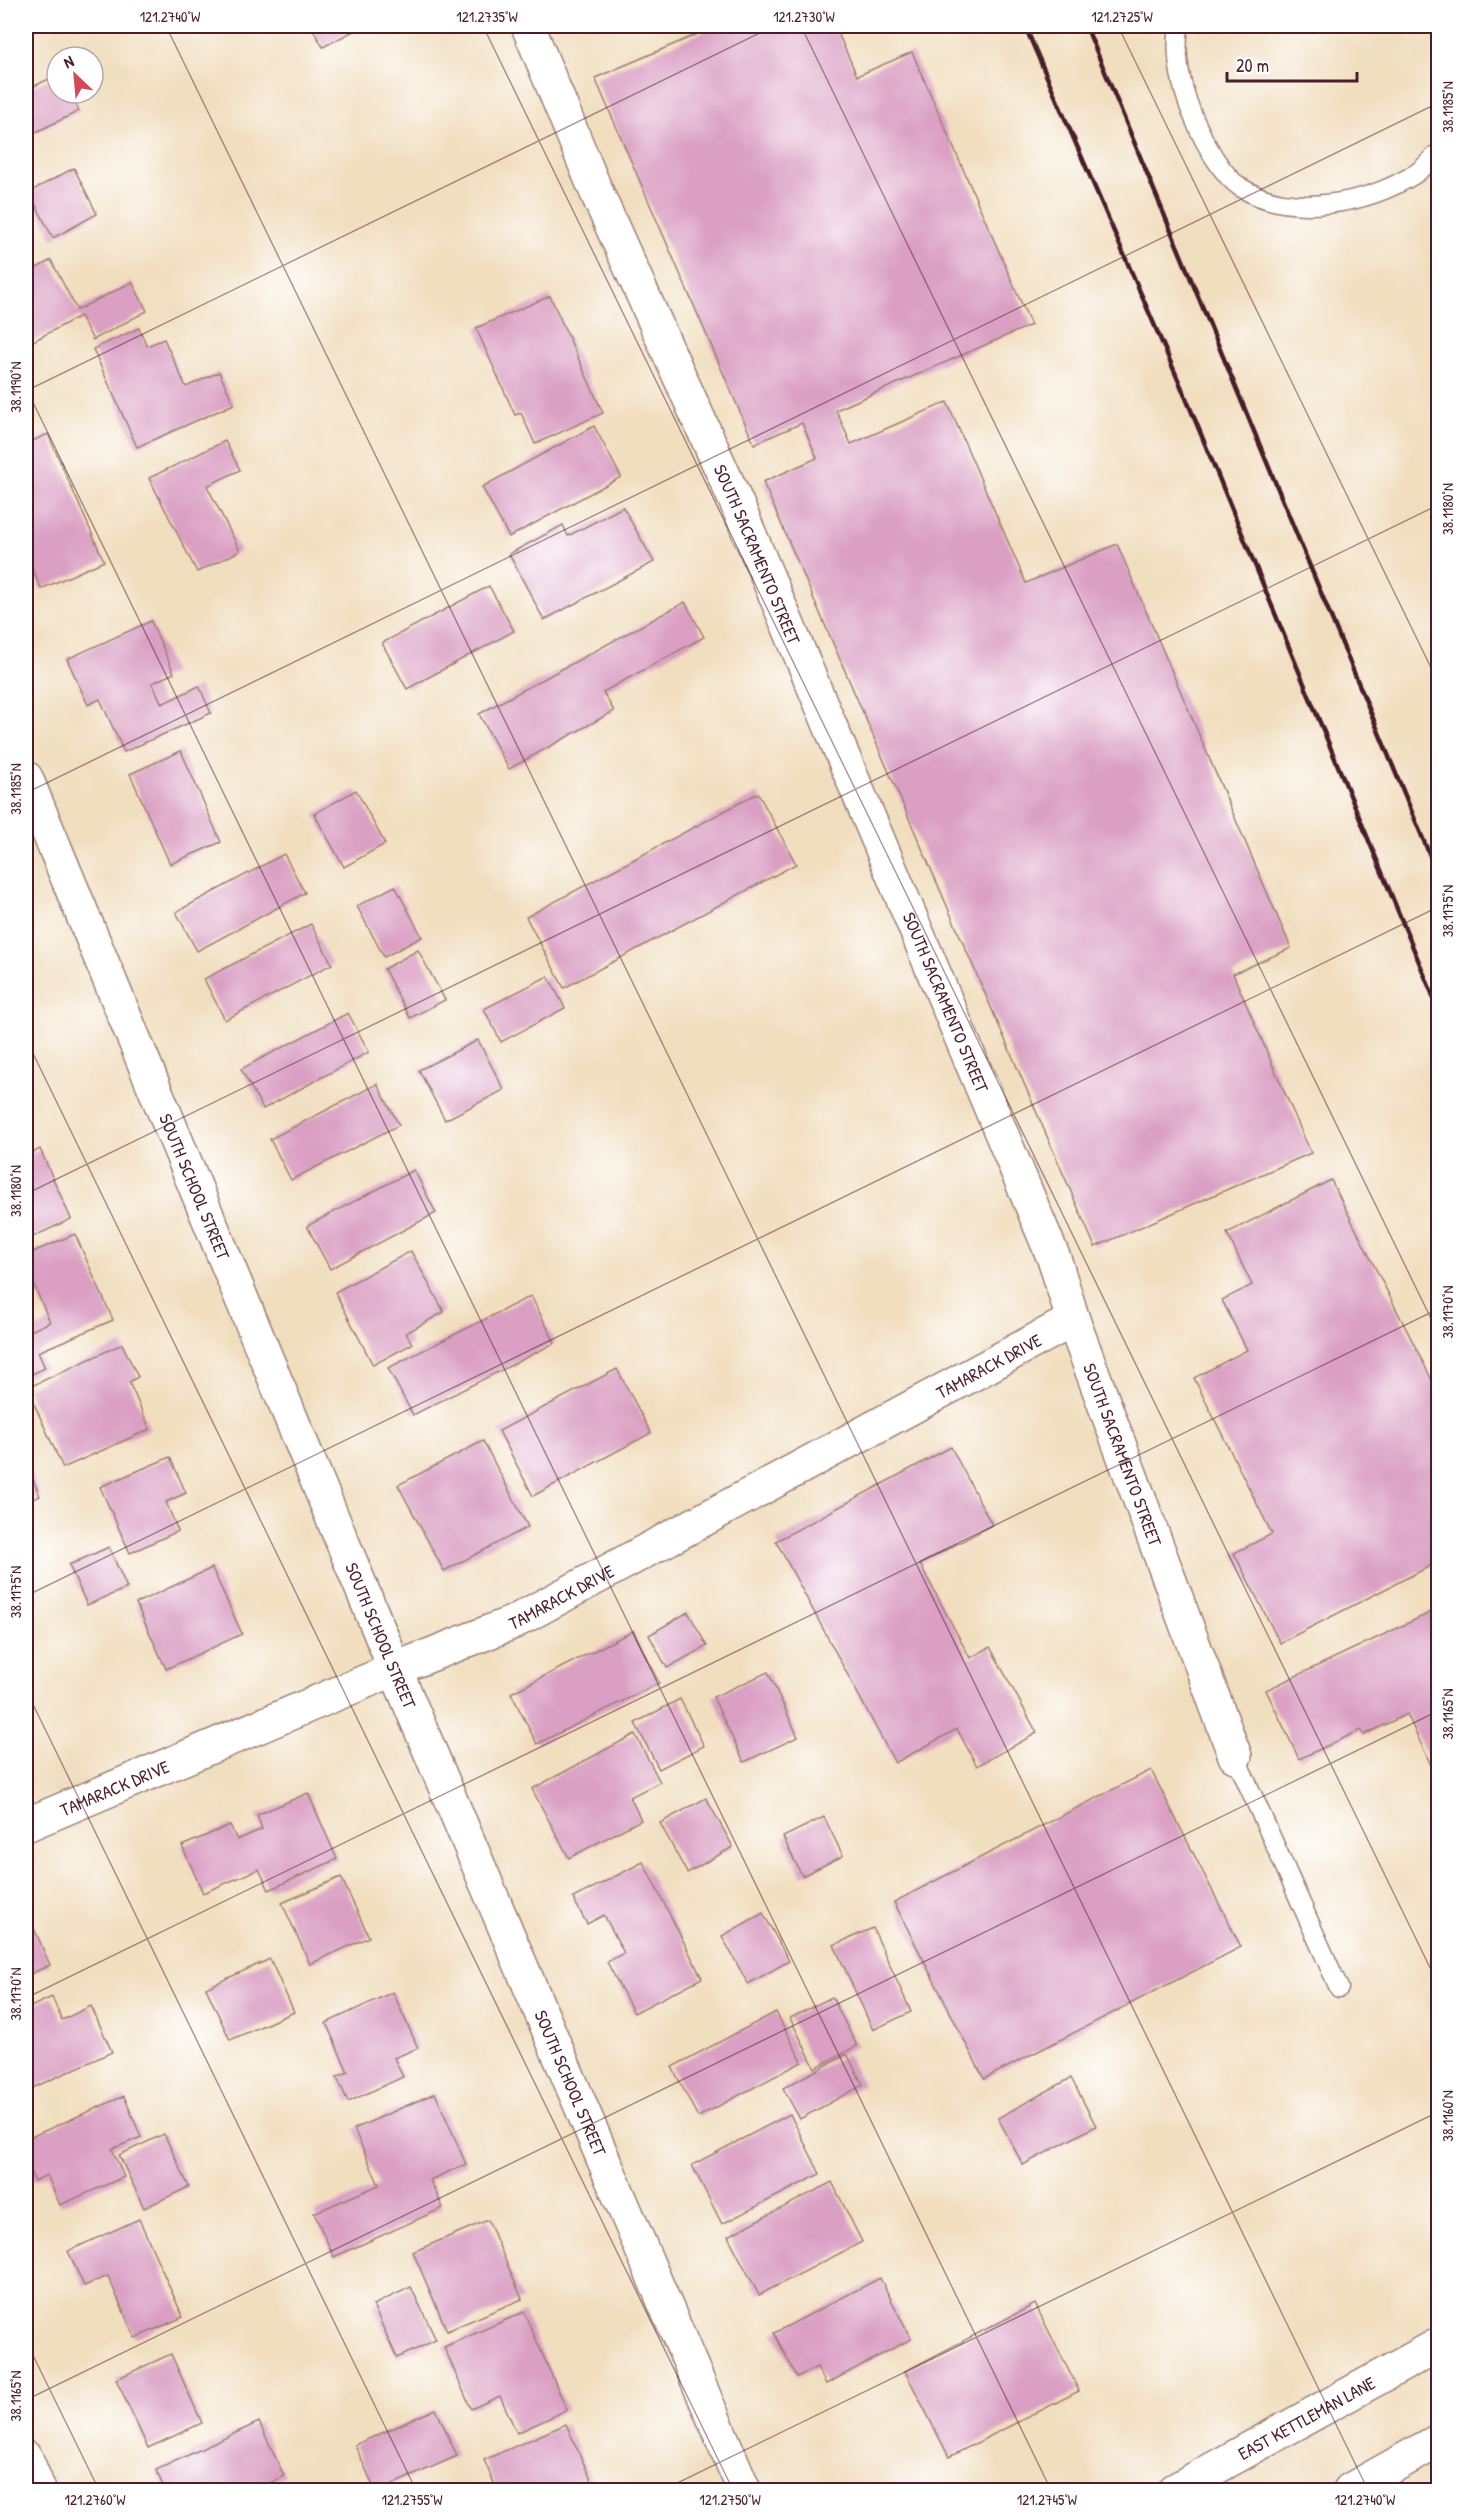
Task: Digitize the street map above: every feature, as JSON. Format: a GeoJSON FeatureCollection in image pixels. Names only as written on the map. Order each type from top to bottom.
{"type":"FeatureCollection","features":[{"type":"Feature","properties":{"kind":"street","name":"SOUTH SACRAMENTO STREET"},"geometry":{"type":"LineString","coordinates":[[528,26],[596,191],[737,504],[1051,1250],[1073,1320],[1235,1756]]}},
{"type":"Feature","properties":{"kind":"street","name":"SOUTH SCHOOL STREET"},"geometry":{"type":"LineString","coordinates":[[26,778],[395,1669],[744,2490]]}},
{"type":"Feature","properties":{"kind":"street","name":"TAMARACK DRIVE"},"geometry":{"type":"LineString","coordinates":[[26,1826],[395,1669],[514,1622],[1073,1320]]}},
{"type":"Feature","properties":{"kind":"street","name":"EAST KETTLEMAN LANE"},"geometry":{"type":"LineString","coordinates":[[1175,2490],[1438,2344]]}},
{"type":"Feature","properties":{"kind":"street"},"geometry":{"type":"LineString","coordinates":[[1350,2490],[1438,2441]]}},
{"type":"Feature","properties":{"kind":"street"},"geometry":{"type":"LineString","coordinates":[[26,2458],[39,2490]]}},
{"type":"Feature","properties":{"kind":"lane"},"geometry":{"type":"LineString","coordinates":[[1179,26],[1176,49],[1187,103],[1208,149],[1238,186],[1266,199],[1311,206],[1366,198],[1416,174],[1438,153]]}},
{"type":"Feature","properties":{"kind":"lane","name":"SOUTH SACRAMENTO STREET"},"geometry":{"type":"LineString","coordinates":[[1235,1756],[1339,1988]]}},
{"type":"Feature","properties":{"kind":"building"},"geometry":{"type":"Polygon","coordinates":[[[311,26],[363,26],[323,47],[311,26]]]}},
{"type":"Feature","properties":{"kind":"building"},"geometry":{"type":"Polygon","coordinates":[[[703,26],[835,26],[857,76],[912,52],[1031,325],[836,410],[851,444],[947,402],[1026,583],[1117,544],[1291,948],[1233,974],[1311,1153],[1095,1247],[763,482],[817,458],[802,423],[754,444],[595,78],[705,31],[703,26]]]}},
{"type":"Feature","properties":{"kind":"building"},"geometry":{"type":"Polygon","coordinates":[[[45,81],[45,105],[76,105],[79,111],[26,137],[26,90],[45,81]]]}},
{"type":"Feature","properties":{"kind":"building"},"geometry":{"type":"Polygon","coordinates":[[[74,168],[97,214],[53,238],[29,192],[74,168]]]}},
{"type":"Feature","properties":{"kind":"building"},"geometry":{"type":"Polygon","coordinates":[[[51,260],[77,310],[132,282],[147,311],[93,340],[80,316],[26,345],[26,274],[51,260]]]}},
{"type":"Feature","properties":{"kind":"building"},"geometry":{"type":"Polygon","coordinates":[[[550,296],[603,413],[535,444],[521,413],[515,415],[476,328],[550,296]]]}},
{"type":"Feature","properties":{"kind":"building"},"geometry":{"type":"Polygon","coordinates":[[[139,328],[147,346],[164,339],[186,387],[219,372],[234,404],[137,447],[93,349],[139,328]]]}},
{"type":"Feature","properties":{"kind":"building"},"geometry":{"type":"Polygon","coordinates":[[[594,426],[621,477],[509,537],[482,487],[594,426]]]}},
{"type":"Feature","properties":{"kind":"building"},"geometry":{"type":"Polygon","coordinates":[[[48,434],[104,561],[41,589],[26,554],[26,444],[48,434]]]}},
{"type":"Feature","properties":{"kind":"building"},"geometry":{"type":"Polygon","coordinates":[[[225,441],[240,470],[207,486],[240,551],[197,572],[149,478],[225,441]]]}},
{"type":"Feature","properties":{"kind":"building"},"geometry":{"type":"Polygon","coordinates":[[[623,507],[654,562],[544,620],[509,554],[563,525],[568,536],[623,507]]]}},
{"type":"Feature","properties":{"kind":"building"},"geometry":{"type":"Polygon","coordinates":[[[489,586],[514,631],[407,689],[382,643],[489,586]]]}},
{"type":"Feature","properties":{"kind":"building"},"geometry":{"type":"Polygon","coordinates":[[[685,602],[704,637],[603,692],[614,711],[509,769],[479,714],[685,602]]]}},
{"type":"Feature","properties":{"kind":"building"},"geometry":{"type":"Polygon","coordinates":[[[151,621],[174,673],[152,683],[162,704],[199,686],[211,713],[124,752],[100,699],[88,705],[67,659],[151,621]]]}},
{"type":"Feature","properties":{"kind":"building"},"geometry":{"type":"Polygon","coordinates":[[[181,751],[221,842],[170,864],[130,774],[181,751]]]}},
{"type":"Feature","properties":{"kind":"building"},"geometry":{"type":"Polygon","coordinates":[[[356,790],[385,844],[344,867],[314,814],[356,790]]]}},
{"type":"Feature","properties":{"kind":"building"},"geometry":{"type":"Polygon","coordinates":[[[758,793],[796,864],[564,988],[526,917],[758,793]]]}},
{"type":"Feature","properties":{"kind":"building"},"geometry":{"type":"Polygon","coordinates":[[[284,854],[305,893],[197,951],[176,912],[284,854]]]}},
{"type":"Feature","properties":{"kind":"building"},"geometry":{"type":"Polygon","coordinates":[[[395,886],[422,937],[384,957],[357,906],[395,886]]]}},
{"type":"Feature","properties":{"kind":"building"},"geometry":{"type":"Polygon","coordinates":[[[311,924],[332,964],[225,1020],[204,979],[311,924]]]}},
{"type":"Feature","properties":{"kind":"building"},"geometry":{"type":"Polygon","coordinates":[[[418,950],[445,1000],[410,1018],[384,969],[418,950]]]}},
{"type":"Feature","properties":{"kind":"building"},"geometry":{"type":"Polygon","coordinates":[[[548,976],[565,1008],[501,1042],[484,1009],[548,976]]]}},
{"type":"Feature","properties":{"kind":"building"},"geometry":{"type":"Polygon","coordinates":[[[348,1013],[369,1052],[263,1109],[241,1069],[348,1013]]]}},
{"type":"Feature","properties":{"kind":"building"},"geometry":{"type":"Polygon","coordinates":[[[478,1040],[504,1090],[445,1120],[419,1070],[478,1040]]]}},
{"type":"Feature","properties":{"kind":"building"},"geometry":{"type":"Polygon","coordinates":[[[377,1084],[399,1125],[291,1180],[270,1139],[377,1084]]]}},
{"type":"Feature","properties":{"kind":"building"},"geometry":{"type":"Polygon","coordinates":[[[40,1149],[71,1219],[26,1240],[26,1156],[40,1149]]]}},
{"type":"Feature","properties":{"kind":"building"},"geometry":{"type":"Polygon","coordinates":[[[414,1170],[436,1213],[330,1269],[307,1226],[414,1170]]]}},
{"type":"Feature","properties":{"kind":"building"},"geometry":{"type":"Polygon","coordinates":[[[1331,1180],[1438,1392],[1438,1562],[1280,1643],[1234,1553],[1272,1534],[1194,1378],[1247,1350],[1222,1300],[1252,1285],[1227,1233],[1331,1180]]]}},
{"type":"Feature","properties":{"kind":"building"},"geometry":{"type":"Polygon","coordinates":[[[75,1234],[113,1320],[38,1352],[45,1368],[26,1377],[26,1333],[50,1322],[26,1267],[26,1255],[75,1234]]]}},
{"type":"Feature","properties":{"kind":"building"},"geometry":{"type":"Polygon","coordinates":[[[411,1251],[444,1312],[406,1333],[412,1344],[373,1365],[335,1292],[411,1251]]]}},
{"type":"Feature","properties":{"kind":"building"},"geometry":{"type":"Polygon","coordinates":[[[531,1296],[555,1343],[413,1415],[388,1368],[531,1296]]]}},
{"type":"Feature","properties":{"kind":"building"},"geometry":{"type":"Polygon","coordinates":[[[122,1344],[138,1377],[129,1382],[150,1429],[63,1468],[27,1388],[122,1344]]]}},
{"type":"Feature","properties":{"kind":"building"},"geometry":{"type":"Polygon","coordinates":[[[617,1369],[651,1433],[533,1496],[499,1431],[617,1369]]]}},
{"type":"Feature","properties":{"kind":"building"},"geometry":{"type":"Polygon","coordinates":[[[483,1441],[528,1527],[444,1571],[398,1485],[483,1441]]]}},
{"type":"Feature","properties":{"kind":"building"},"geometry":{"type":"Polygon","coordinates":[[[951,1447],[992,1525],[920,1564],[970,1658],[990,1647],[1037,1733],[977,1766],[957,1729],[895,1763],[776,1541],[951,1447]]]}},
{"type":"Feature","properties":{"kind":"building"},"geometry":{"type":"Polygon","coordinates":[[[170,1457],[186,1493],[166,1502],[178,1531],[130,1553],[100,1487],[170,1457]]]}},
{"type":"Feature","properties":{"kind":"building"},"geometry":{"type":"Polygon","coordinates":[[[26,1463],[40,1496],[26,1502],[26,1463]]]}},
{"type":"Feature","properties":{"kind":"building"},"geometry":{"type":"Polygon","coordinates":[[[109,1547],[127,1588],[87,1605],[69,1565],[109,1547]]]}},
{"type":"Feature","properties":{"kind":"building"},"geometry":{"type":"Polygon","coordinates":[[[212,1568],[242,1634],[166,1669],[136,1603],[212,1568]]]}},
{"type":"Feature","properties":{"kind":"building"},"geometry":{"type":"Polygon","coordinates":[[[1438,1609],[1438,1780],[1407,1714],[1364,1735],[1361,1730],[1299,1759],[1266,1690],[1438,1609]]]}},
{"type":"Feature","properties":{"kind":"building"},"geometry":{"type":"Polygon","coordinates":[[[688,1612],[707,1646],[667,1668],[649,1635],[688,1612]]]}},
{"type":"Feature","properties":{"kind":"building"},"geometry":{"type":"Polygon","coordinates":[[[633,1631],[659,1683],[537,1744],[511,1693],[633,1631]]]}},
{"type":"Feature","properties":{"kind":"building"},"geometry":{"type":"Polygon","coordinates":[[[768,1672],[798,1737],[744,1762],[713,1697],[768,1672]]]}},
{"type":"Feature","properties":{"kind":"building"},"geometry":{"type":"Polygon","coordinates":[[[680,1699],[704,1746],[659,1769],[635,1723],[680,1699]]]}},
{"type":"Feature","properties":{"kind":"building"},"geometry":{"type":"Polygon","coordinates":[[[635,1734],[660,1782],[630,1797],[641,1820],[569,1858],[532,1789],[635,1734]]]}},
{"type":"Feature","properties":{"kind":"building"},"geometry":{"type":"Polygon","coordinates":[[[1151,1770],[1241,1947],[984,2079],[894,1902],[1151,1770]]]}},
{"type":"Feature","properties":{"kind":"building"},"geometry":{"type":"Polygon","coordinates":[[[308,1793],[337,1859],[269,1890],[259,1869],[203,1893],[182,1846],[230,1825],[237,1840],[262,1829],[257,1815],[308,1793]]]}},
{"type":"Feature","properties":{"kind":"building"},"geometry":{"type":"Polygon","coordinates":[[[706,1798],[733,1847],[687,1873],[660,1823],[706,1798]]]}},
{"type":"Feature","properties":{"kind":"building"},"geometry":{"type":"Polygon","coordinates":[[[824,1817],[843,1856],[802,1876],[783,1837],[824,1817]]]}},
{"type":"Feature","properties":{"kind":"building"},"geometry":{"type":"Polygon","coordinates":[[[643,1862],[702,1978],[634,2013],[607,1962],[624,1953],[604,1915],[587,1924],[573,1898],[643,1862]]]}},
{"type":"Feature","properties":{"kind":"building"},"geometry":{"type":"Polygon","coordinates":[[[341,1877],[369,1937],[310,1964],[282,1903],[341,1877]]]}},
{"type":"Feature","properties":{"kind":"building"},"geometry":{"type":"Polygon","coordinates":[[[26,1910],[50,1965],[26,1976],[26,1910]]]}},
{"type":"Feature","properties":{"kind":"building"},"geometry":{"type":"Polygon","coordinates":[[[763,1913],[789,1961],[748,1984],[722,1936],[763,1913]]]}},
{"type":"Feature","properties":{"kind":"building"},"geometry":{"type":"Polygon","coordinates":[[[873,1928],[911,2012],[873,2030],[834,1945],[873,1928]]]}},
{"type":"Feature","properties":{"kind":"building"},"geometry":{"type":"Polygon","coordinates":[[[270,1959],[294,2012],[230,2040],[206,1988],[270,1959]]]}},
{"type":"Feature","properties":{"kind":"building"},"geometry":{"type":"Polygon","coordinates":[[[393,1992],[418,2048],[394,2058],[403,2077],[348,2102],[337,2077],[348,2072],[326,2023],[393,1992]]]}},
{"type":"Feature","properties":{"kind":"building"},"geometry":{"type":"Polygon","coordinates":[[[52,1997],[62,2020],[91,2006],[112,2052],[26,2091],[26,2009],[52,1997]]]}},
{"type":"Feature","properties":{"kind":"building"},"geometry":{"type":"Polygon","coordinates":[[[832,1997],[857,2046],[815,2068],[790,2018],[832,1997]]]}},
{"type":"Feature","properties":{"kind":"building"},"geometry":{"type":"Polygon","coordinates":[[[776,2012],[802,2062],[698,2117],[672,2067],[776,2012]]]}},
{"type":"Feature","properties":{"kind":"building"},"geometry":{"type":"Polygon","coordinates":[[[847,2054],[863,2085],[800,2119],[783,2088],[847,2054]]]}},
{"type":"Feature","properties":{"kind":"building"},"geometry":{"type":"Polygon","coordinates":[[[1071,2078],[1096,2126],[1023,2165],[998,2118],[1071,2078]]]}},
{"type":"Feature","properties":{"kind":"building"},"geometry":{"type":"Polygon","coordinates":[[[435,2093],[466,2164],[430,2180],[443,2208],[334,2257],[314,2213],[379,2185],[354,2129],[435,2093]]]}},
{"type":"Feature","properties":{"kind":"building"},"geometry":{"type":"Polygon","coordinates":[[[124,2096],[141,2137],[112,2149],[124,2177],[60,2205],[47,2175],[34,2181],[26,2160],[26,2139],[124,2096]]]}},
{"type":"Feature","properties":{"kind":"building"},"geometry":{"type":"Polygon","coordinates":[[[790,2114],[820,2174],[722,2224],[692,2165],[790,2114]]]}},
{"type":"Feature","properties":{"kind":"building"},"geometry":{"type":"Polygon","coordinates":[[[164,2134],[189,2187],[144,2208],[119,2155],[164,2134]]]}},
{"type":"Feature","properties":{"kind":"building"},"geometry":{"type":"Polygon","coordinates":[[[832,2182],[862,2242],[759,2295],[728,2236],[832,2182]]]}},
{"type":"Feature","properties":{"kind":"building"},"geometry":{"type":"Polygon","coordinates":[[[139,2219],[183,2317],[135,2338],[108,2276],[84,2286],[68,2251],[139,2219]]]}},
{"type":"Feature","properties":{"kind":"building"},"geometry":{"type":"Polygon","coordinates":[[[488,2220],[522,2299],[447,2331],[413,2252],[488,2220]]]}},
{"type":"Feature","properties":{"kind":"building"},"geometry":{"type":"Polygon","coordinates":[[[880,2278],[911,2339],[826,2384],[817,2367],[797,2377],[774,2333],[880,2278]]]}},
{"type":"Feature","properties":{"kind":"building"},"geometry":{"type":"Polygon","coordinates":[[[411,2287],[436,2340],[397,2358],[373,2305],[411,2287]]]}},
{"type":"Feature","properties":{"kind":"building"},"geometry":{"type":"Polygon","coordinates":[[[1035,2304],[1079,2391],[949,2457],[905,2371],[1035,2304]]]}},
{"type":"Feature","properties":{"kind":"building"},"geometry":{"type":"Polygon","coordinates":[[[524,2312],[567,2410],[517,2433],[500,2396],[471,2409],[444,2347],[524,2312]]]}},
{"type":"Feature","properties":{"kind":"building"},"geometry":{"type":"Polygon","coordinates":[[[171,2354],[202,2423],[148,2448],[116,2379],[171,2354]]]}},
{"type":"Feature","properties":{"kind":"building"},"geometry":{"type":"Polygon","coordinates":[[[436,2409],[457,2456],[380,2490],[375,2490],[355,2445],[436,2409]]]}},
{"type":"Feature","properties":{"kind":"building"},"geometry":{"type":"Polygon","coordinates":[[[259,2422],[284,2476],[266,2485],[269,2490],[165,2490],[156,2470],[259,2422]]]}},
{"type":"Feature","properties":{"kind":"building"},"geometry":{"type":"Polygon","coordinates":[[[566,2424],[592,2482],[574,2490],[497,2490],[484,2460],[566,2424]]]}},
{"type":"Feature","properties":{"kind":"railway"},"geometry":{"type":"LineString","coordinates":[[1025,26],[1186,398],[1438,1008]]}},
{"type":"Feature","properties":{"kind":"railway"},"geometry":{"type":"LineString","coordinates":[[1086,26],[1438,875]]}}]}
